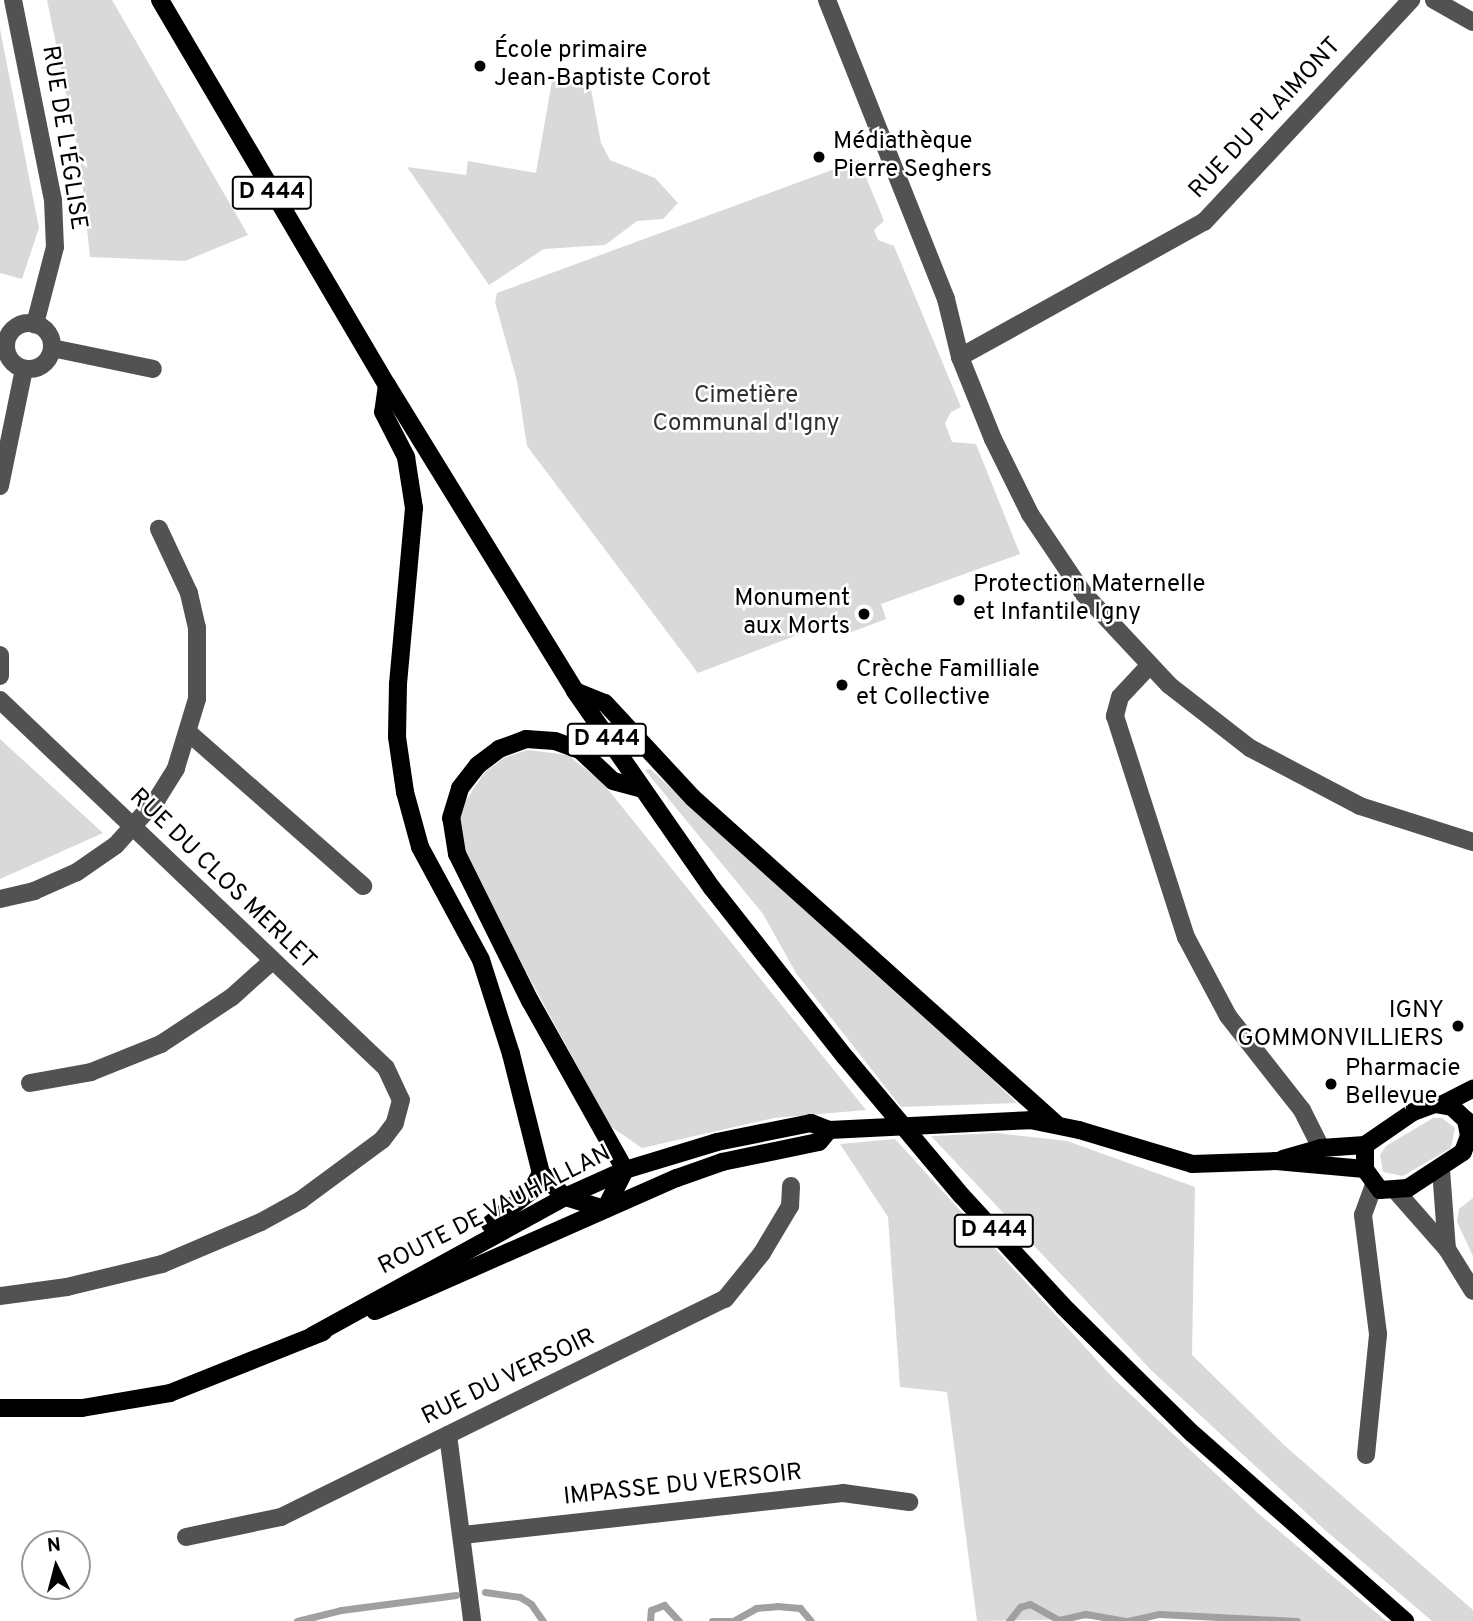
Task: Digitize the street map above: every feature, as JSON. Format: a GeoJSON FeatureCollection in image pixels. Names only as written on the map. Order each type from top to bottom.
{"type":"FeatureCollection","features":[{"type":"Feature","properties":{"kind":"main road","name":"D 444"},"geometry":{"type":"LineString","coordinates":[[160,0],[387,385],[575,691],[640,788],[829,1037],[962,1196],[1063,1306],[1193,1434],[1405,1621]]}},
{"type":"Feature","properties":{"kind":"main road"},"geometry":{"type":"LineString","coordinates":[[387,385],[383,412],[406,457],[414,508],[398,684],[397,737],[405,792],[420,847],[481,960],[511,1054],[541,1173],[565,1197],[605,1209],[625,1170],[530,1002],[457,854],[451,818],[460,788],[478,765],[499,749],[526,739],[555,741],[580,750],[613,781],[640,788]]}},
{"type":"Feature","properties":{"kind":"main road"},"geometry":{"type":"LineString","coordinates":[[575,691],[606,703],[692,798],[1056,1124]]}},
{"type":"Feature","properties":{"kind":"main road","name":"ROUTE DE VAUHALLAN"},"geometry":{"type":"LineString","coordinates":[[1276,1161],[1321,1148],[1365,1144],[1423,1106],[1443,1104],[1473,1089]]}},
{"type":"Feature","properties":{"kind":"main road"},"geometry":{"type":"LineString","coordinates":[[1396,1191],[1468,1154],[1471,1125],[1460,1113],[1443,1104]]}},
{"type":"Feature","properties":{"kind":"main road","name":"ROUTE DE VAUHALLAN"},"geometry":{"type":"LineString","coordinates":[[312,1336],[565,1197],[625,1170],[768,1131],[811,1123],[829,1130],[996,1120],[1056,1124],[1192,1164],[1276,1161],[1369,1176],[1396,1191]]}},
{"type":"Feature","properties":{"kind":"main road","name":"ROUTE DE VAUHALLAN"},"geometry":{"type":"LineString","coordinates":[[0,1408],[82,1408],[170,1393],[423,1292],[605,1209],[722,1162],[819,1142],[829,1130]]}},
{"type":"Feature","properties":{"kind":"main road"},"geometry":{"type":"LineString","coordinates":[[1365,1144],[1369,1176]]}},
{"type":"Feature","properties":{"kind":"main road"},"geometry":{"type":"LineString","coordinates":[[447,1260],[461,1241],[508,1214],[541,1173]]}},
{"type":"Feature","properties":{"kind":"street","name":"RUE DE L'ÉGLISE"},"geometry":{"type":"LineString","coordinates":[[13,0],[53,200],[55,247],[35,324]]}},
{"type":"Feature","properties":{"kind":"street"},"geometry":{"type":"LineString","coordinates":[[827,0],[946,299],[960,357],[1030,514],[1083,593],[1151,668],[1239,740],[1307,781],[1398,821],[1473,842]]}},
{"type":"Feature","properties":{"kind":"street","name":"RUE DU PLAIMONT"},"geometry":{"type":"LineString","coordinates":[[960,357],[1204,222],[1410,0]]}},
{"type":"Feature","properties":{"kind":"street"},"geometry":{"type":"LineString","coordinates":[[1434,0],[1473,22]]}},
{"type":"Feature","properties":{"kind":"street"},"geometry":{"type":"LineString","coordinates":[[35,324],[50,336],[52,348],[40,367],[24,369],[9,357],[4,339],[19,325],[35,324]]}},
{"type":"Feature","properties":{"kind":"street"},"geometry":{"type":"LineString","coordinates":[[52,348],[153,369]]}},
{"type":"Feature","properties":{"kind":"street"},"geometry":{"type":"LineString","coordinates":[[0,486],[24,369]]}},
{"type":"Feature","properties":{"kind":"street"},"geometry":{"type":"LineString","coordinates":[[0,899],[34,891],[77,872],[132,830],[163,789],[189,733],[199,676],[197,628],[189,593],[159,529]]}},
{"type":"Feature","properties":{"kind":"street"},"geometry":{"type":"LineString","coordinates":[[0,655],[0,676]]}},
{"type":"Feature","properties":{"kind":"street"},"geometry":{"type":"LineString","coordinates":[[1151,668],[1120,697],[1115,716],[1186,937],[1222,1006],[1302,1110],[1321,1148]]}},
{"type":"Feature","properties":{"kind":"street","name":"RUE DU CLOS MERLET"},"geometry":{"type":"LineString","coordinates":[[0,700],[132,830],[386,1068],[394,1077],[401,1100],[395,1123],[382,1140],[301,1200],[261,1222],[151,1267],[67,1287],[0,1296]]}},
{"type":"Feature","properties":{"kind":"street"},"geometry":{"type":"LineString","coordinates":[[189,733],[363,886]]}},
{"type":"Feature","properties":{"kind":"street"},"geometry":{"type":"LineString","coordinates":[[30,1083],[91,1072],[161,1044],[232,997],[271,962]]}},
{"type":"Feature","properties":{"kind":"street"},"geometry":{"type":"LineString","coordinates":[[1441,1170],[1447,1249]]}},
{"type":"Feature","properties":{"kind":"street"},"geometry":{"type":"LineString","coordinates":[[1366,1455],[1378,1334],[1363,1215],[1369,1176]]}},
{"type":"Feature","properties":{"kind":"street","name":"RUE DU VERSOIR"},"geometry":{"type":"LineString","coordinates":[[186,1537],[281,1517],[725,1298],[762,1253],[790,1206],[791,1186]]}},
{"type":"Feature","properties":{"kind":"street"},"geometry":{"type":"LineString","coordinates":[[1396,1191],[1447,1249],[1473,1291]]}},
{"type":"Feature","properties":{"kind":"street"},"geometry":{"type":"LineString","coordinates":[[448,1435],[472,1621]]}},
{"type":"Feature","properties":{"kind":"street","name":"IMPASSE DU VERSOIR"},"geometry":{"type":"LineString","coordinates":[[463,1535],[843,1493],[909,1502]]}},
{"type":"Feature","properties":{"kind":"green space"},"geometry":{"type":"Polygon","coordinates":[[[47,0],[112,0],[248,235],[185,261],[90,257],[80,162],[47,0]]]}},
{"type":"Feature","properties":{"kind":"green space"},"geometry":{"type":"Polygon","coordinates":[[[0,29],[39,228],[22,279],[0,273],[0,29]]]}},
{"type":"Feature","properties":{"kind":"green space"},"geometry":{"type":"Polygon","coordinates":[[[553,75],[590,84],[601,143],[610,160],[655,178],[678,203],[663,219],[637,221],[605,245],[544,249],[489,285],[407,167],[466,175],[468,161],[536,173],[553,75]]]}},
{"type":"Feature","properties":{"kind":"green space","name":"Cimetière Communal d'Igny"},"geometry":{"type":"Polygon","coordinates":[[[859,160],[884,221],[874,230],[878,240],[894,246],[961,407],[951,412],[945,423],[952,442],[976,444],[1020,554],[881,604],[886,619],[849,633],[842,618],[698,673],[527,446],[517,381],[495,302],[497,293],[859,160]]]}},
{"type":"Feature","properties":{"kind":"green space"},"geometry":{"type":"Polygon","coordinates":[[[0,739],[103,833],[0,879],[0,739]]]}},
{"type":"Feature","properties":{"kind":"green space"},"geometry":{"type":"Polygon","coordinates":[[[527,750],[568,755],[602,782],[866,1110],[774,1118],[642,1148],[610,1126],[470,869],[457,827],[462,806],[485,772],[504,758],[527,750]]]}},
{"type":"Feature","properties":{"kind":"green space"},"geometry":{"type":"Polygon","coordinates":[[[650,769],[950,1039],[1017,1103],[901,1107],[796,973],[763,914],[645,770],[650,769]]]}},
{"type":"Feature","properties":{"kind":"green space"},"geometry":{"type":"Polygon","coordinates":[[[1433,1118],[1442,1118],[1455,1128],[1451,1148],[1403,1176],[1383,1172],[1380,1155],[1386,1146],[1433,1118]]]}},
{"type":"Feature","properties":{"kind":"green space"},"geometry":{"type":"Polygon","coordinates":[[[996,1133],[1067,1141],[1195,1187],[1192,1355],[1284,1445],[1473,1610],[1473,1621],[1432,1621],[1325,1530],[1152,1371],[931,1136],[996,1133]]]}},
{"type":"Feature","properties":{"kind":"green space"},"geometry":{"type":"Polygon","coordinates":[[[895,1139],[1114,1379],[1260,1515],[1386,1621],[1277,1621],[1261,1616],[977,1621],[947,1392],[900,1387],[888,1217],[840,1144],[895,1139]]]}},
{"type":"Feature","properties":{"kind":"green space"},"geometry":{"type":"Polygon","coordinates":[[[1473,1198],[1473,1256],[1457,1222],[1459,1209],[1473,1198]]]}},
{"type":"Feature","properties":{"kind":"waterway"},"geometry":{"type":"LineString","coordinates":[[485,1592],[520,1597],[531,1604],[543,1621]]}},
{"type":"Feature","properties":{"kind":"waterway"},"geometry":{"type":"LineString","coordinates":[[297,1621],[341,1610],[456,1595]]}},
{"type":"Feature","properties":{"kind":"waterway"},"geometry":{"type":"LineString","coordinates":[[1009,1621],[1020,1607],[1030,1604],[1059,1620],[1086,1614],[1125,1621]]}},
{"type":"Feature","properties":{"kind":"waterway"},"geometry":{"type":"LineString","coordinates":[[650,1621],[651,1610],[664,1605],[679,1621]]}},
{"type":"Feature","properties":{"kind":"waterway"},"geometry":{"type":"LineString","coordinates":[[712,1621],[733,1621],[756,1608],[777,1606],[800,1608],[811,1621]]}},
{"type":"Feature","properties":{"kind":"waterway"},"geometry":{"type":"LineString","coordinates":[[1128,1621],[1159,1614],[1297,1621]]}},
{"type":"Feature","properties":{"kind":"place","name":"École primaire Jean-Baptiste Corot"},"geometry":{"type":"Point","coordinates":[480,66]}},
{"type":"Feature","properties":{"kind":"place","name":"Médiathèque Pierre Seghers"},"geometry":{"type":"Point","coordinates":[819,157]}},
{"type":"Feature","properties":{"kind":"place","name":"Protection Maternelle et Infantile Igny"},"geometry":{"type":"Point","coordinates":[959,600]}},
{"type":"Feature","properties":{"kind":"place","name":"Monument aux Morts"},"geometry":{"type":"Point","coordinates":[864,614]}},
{"type":"Feature","properties":{"kind":"place","name":"Crèche Familliale et Collective"},"geometry":{"type":"Point","coordinates":[842,685]}},
{"type":"Feature","properties":{"kind":"place","name":"IGNY GOMMONVILLIERS"},"geometry":{"type":"Point","coordinates":[1458,1026]}},
{"type":"Feature","properties":{"kind":"place","name":"Pharmacie Bellevue"},"geometry":{"type":"Point","coordinates":[1331,1084]}}]}
